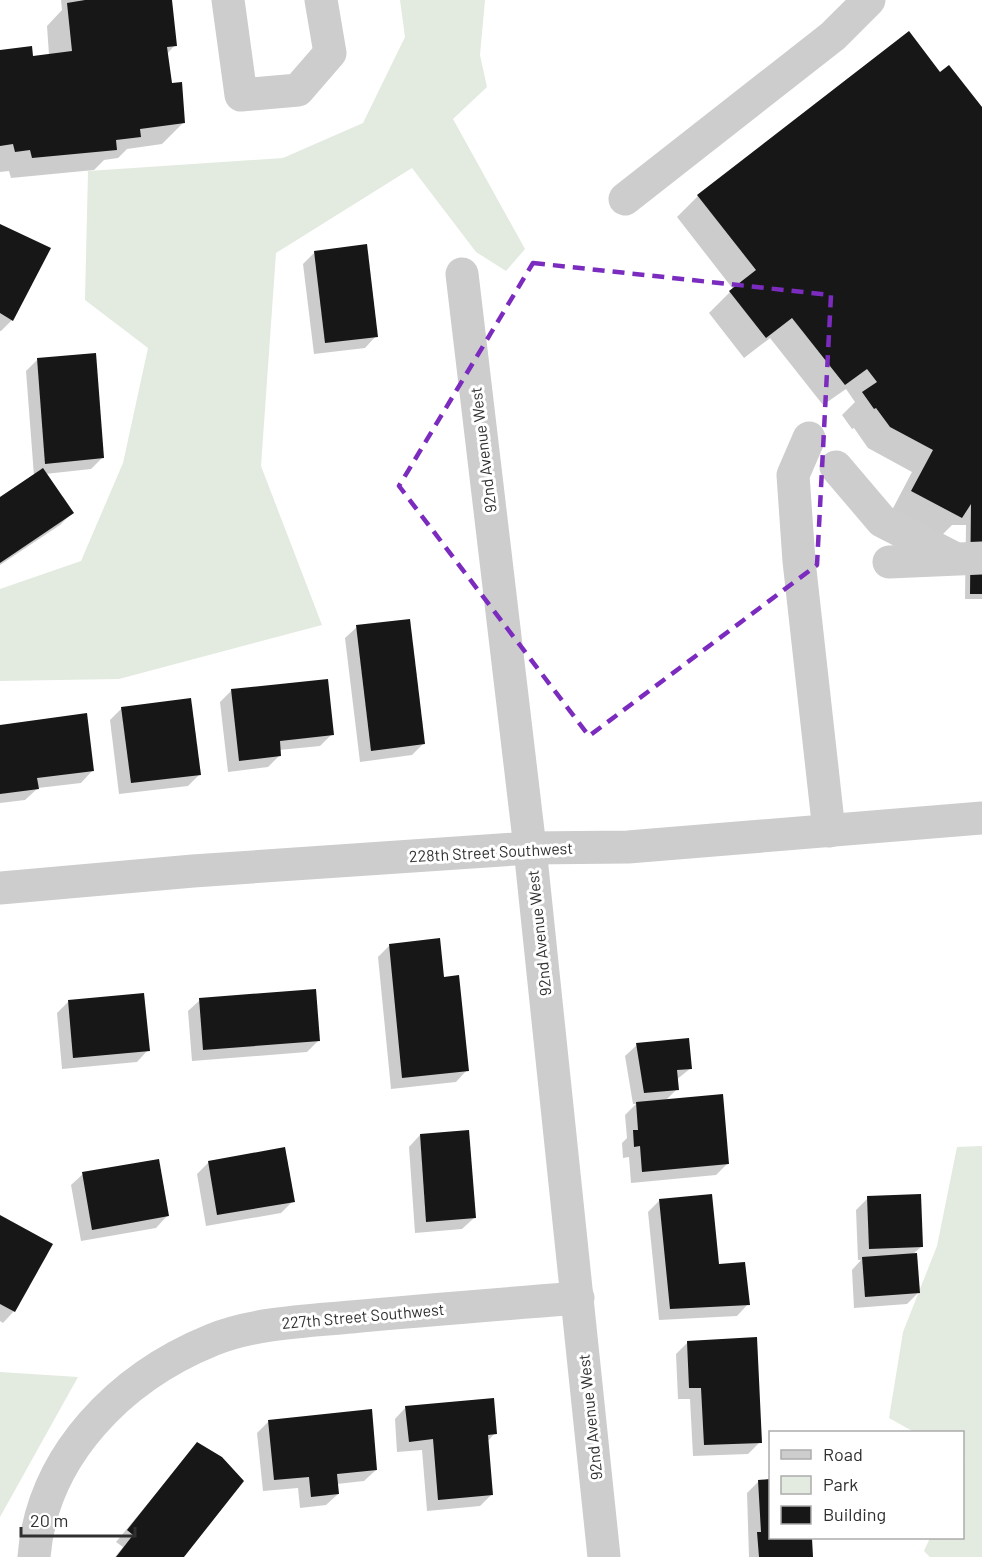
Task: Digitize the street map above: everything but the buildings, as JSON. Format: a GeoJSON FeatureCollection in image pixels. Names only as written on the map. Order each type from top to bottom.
{"type":"FeatureCollection","features":[{"type":"Feature","properties":{"kind":"street"},"geometry":{"type":"LineString","coordinates":[[228,0],[241,95],[298,90],[330,53],[321,0]]}},
{"type":"Feature","properties":{"kind":"street"},"geometry":{"type":"LineString","coordinates":[[625,200],[833,36],[869,0]]}},
{"type":"Feature","properties":{"kind":"street","name":"92nd Avenue West"},"geometry":{"type":"LineString","coordinates":[[462,274],[530,848],[604,1557]]}},
{"type":"Feature","properties":{"kind":"street"},"geometry":{"type":"LineString","coordinates":[[809,438],[793,475],[829,831]]}},
{"type":"Feature","properties":{"kind":"street"},"geometry":{"type":"LineString","coordinates":[[836,467],[882,521],[968,558]]}},
{"type":"Feature","properties":{"kind":"street"},"geometry":{"type":"LineString","coordinates":[[889,562],[968,558]]}},
{"type":"Feature","properties":{"kind":"street","name":"228th Street Southwest"},"geometry":{"type":"LineString","coordinates":[[0,888],[193,871],[530,848],[628,847],[982,818]]}},
{"type":"Feature","properties":{"kind":"street","name":"227th Street Southwest"},"geometry":{"type":"LineString","coordinates":[[34,1557],[44,1502],[78,1437],[125,1390],[157,1369],[213,1339],[276,1324],[578,1298]]}},
{"type":"Feature","properties":{"kind":"highlighted area"},"geometry":{"type":"Polygon","coordinates":[[[533,263],[831,295],[817,565],[589,736],[399,486],[533,263]]]}},
{"type":"Feature","properties":{"kind":"green space"},"geometry":{"type":"Polygon","coordinates":[[[400,0],[485,0],[480,55],[487,87],[453,119],[525,249],[506,271],[476,252],[412,168],[276,253],[261,466],[322,625],[119,679],[0,681],[0,589],[81,561],[123,463],[148,348],[85,300],[88,171],[283,158],[363,123],[405,37],[400,0]]]}},
{"type":"Feature","properties":{"kind":"green space"},"geometry":{"type":"Polygon","coordinates":[[[982,1146],[982,1557],[930,1557],[924,1551],[930,1539],[964,1539],[964,1431],[912,1431],[889,1418],[903,1332],[937,1246],[957,1147],[982,1146]]]}},
{"type":"Feature","properties":{"kind":"green space"},"geometry":{"type":"Polygon","coordinates":[[[0,1372],[78,1377],[0,1517],[0,1372]]]}}]}
